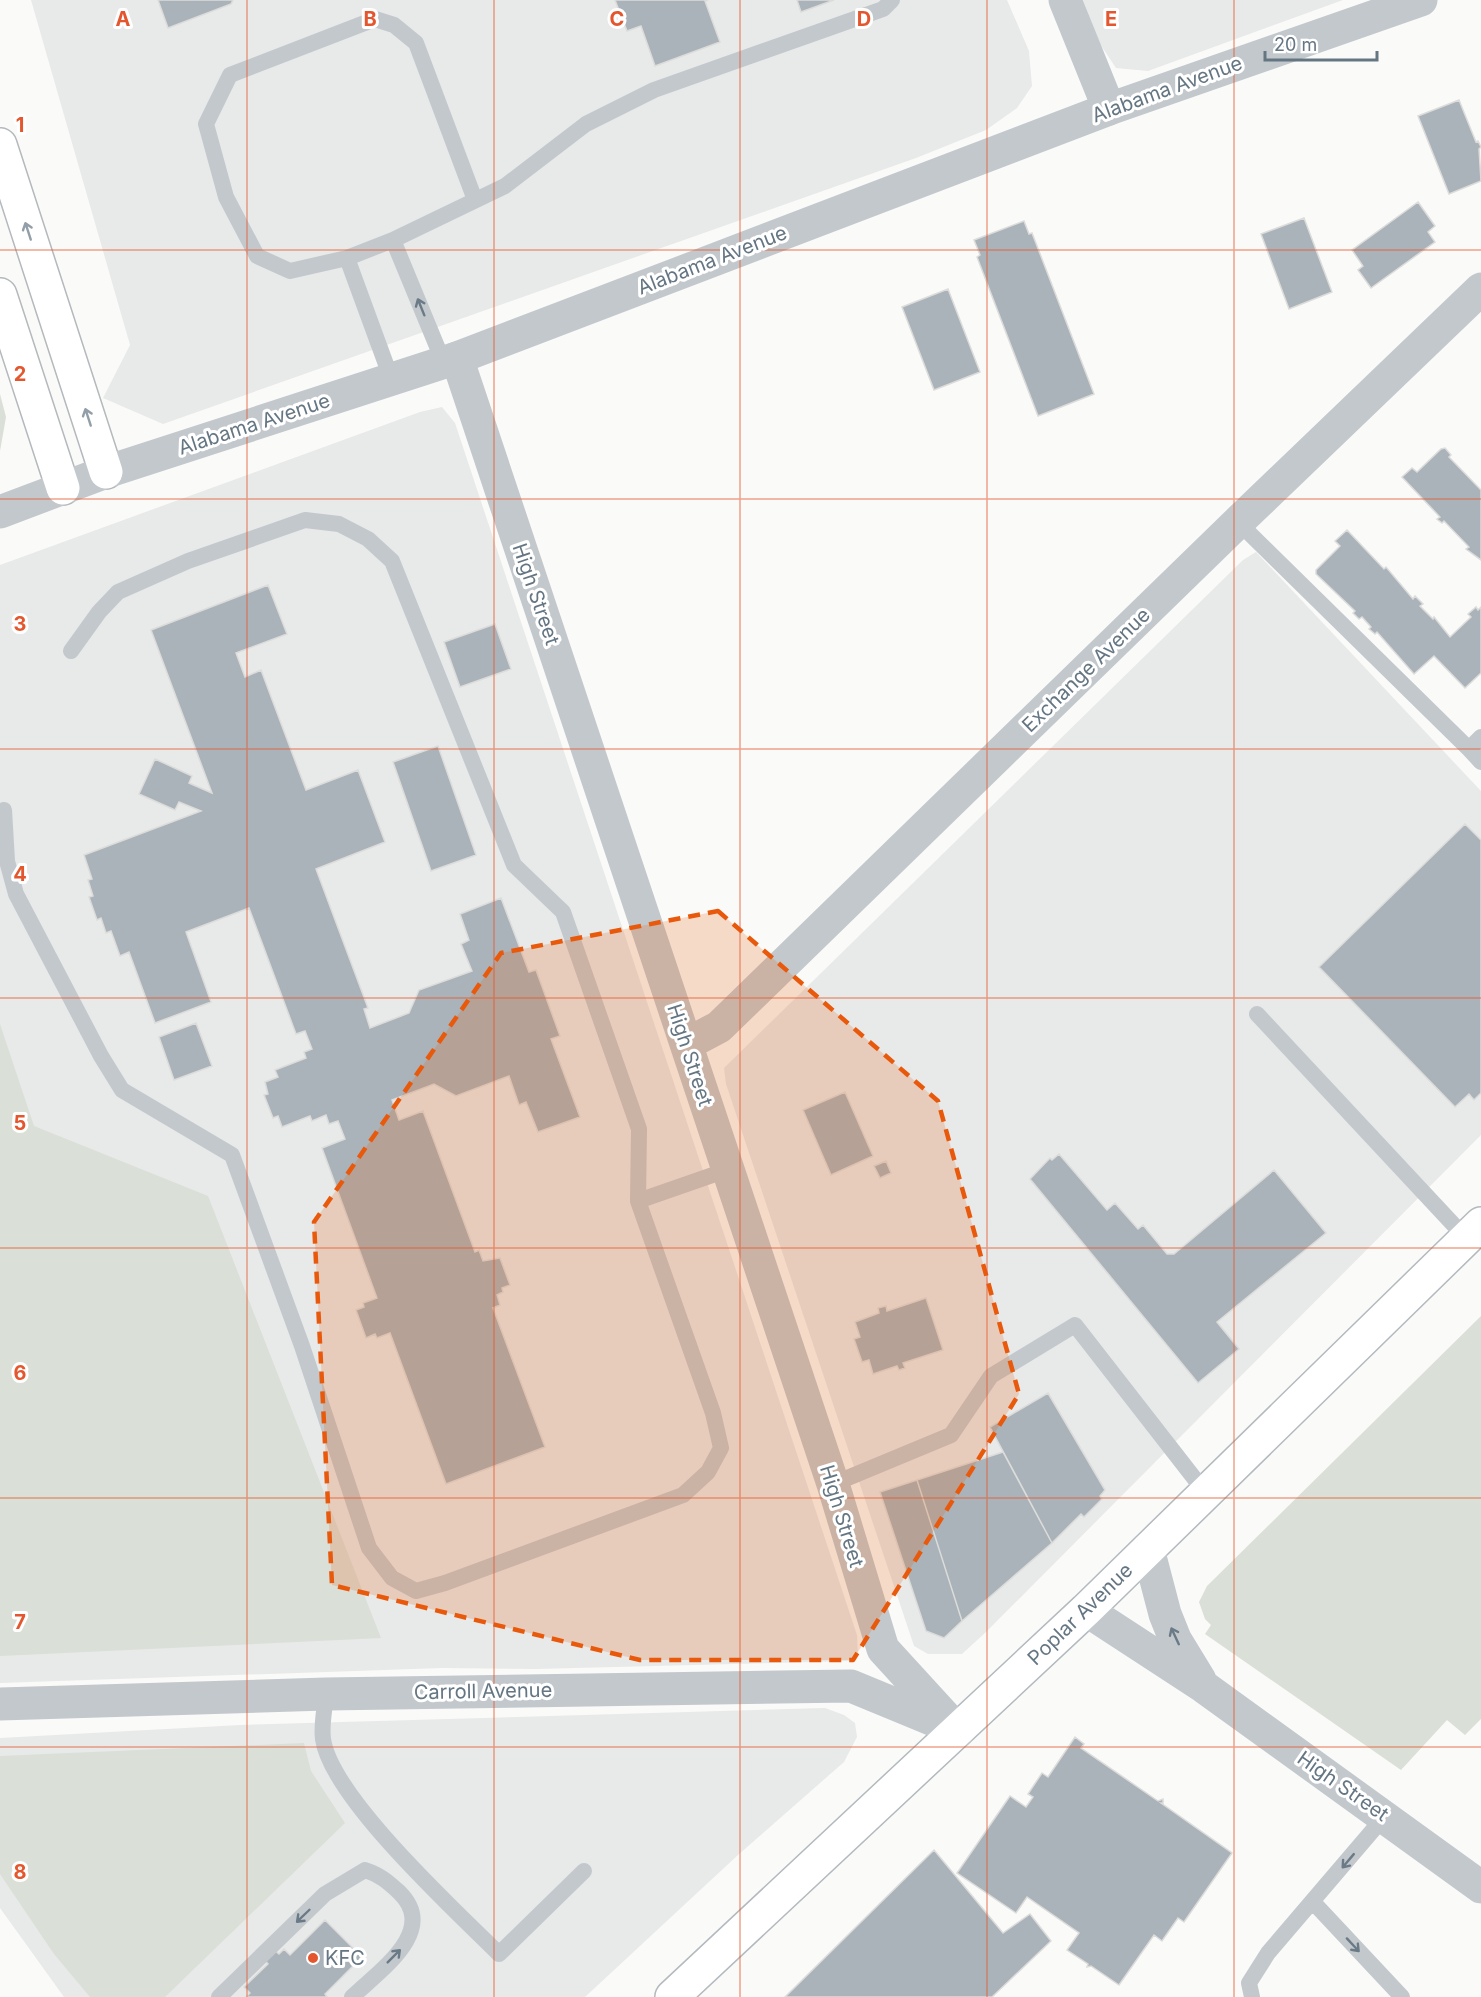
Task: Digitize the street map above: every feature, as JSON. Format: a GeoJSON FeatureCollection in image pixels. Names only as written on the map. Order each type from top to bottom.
{"type":"FeatureCollection","features":[{"type":"Feature","properties":{"kind":"main road"},"geometry":{"type":"LineString","coordinates":[[0,145],[106,472]]}},
{"type":"Feature","properties":{"kind":"main road"},"geometry":{"type":"LineString","coordinates":[[0,295],[63,488]]}},
{"type":"Feature","properties":{"kind":"main road","name":"Poplar Avenue"},"geometry":{"type":"LineString","coordinates":[[672,1997],[1086,1610],[1474,1231]]}},
{"type":"Feature","properties":{"kind":"street"},"geometry":{"type":"LineString","coordinates":[[1065,0],[1109,109]]}},
{"type":"Feature","properties":{"kind":"street","name":"Alabama Avenue"},"geometry":{"type":"LineString","coordinates":[[0,512],[106,472],[450,359],[1109,109],[1421,0]]}},
{"type":"Feature","properties":{"kind":"street","name":"Exchange Avenue"},"geometry":{"type":"LineString","coordinates":[[687,1044],[719,1027],[1481,289]]}},
{"type":"Feature","properties":{"kind":"street","name":"High Street"},"geometry":{"type":"LineString","coordinates":[[450,359],[687,1044],[833,1484],[884,1649],[958,1731]]}},
{"type":"Feature","properties":{"kind":"street","name":"High Street"},"geometry":{"type":"LineString","coordinates":[[1148,1550],[1165,1614],[1175,1639],[1204,1687]]}},
{"type":"Feature","properties":{"kind":"street","name":"High Street"},"geometry":{"type":"LineString","coordinates":[[1086,1610],[1204,1687],[1481,1887]]}},
{"type":"Feature","properties":{"kind":"street","name":"Carroll Avenue"},"geometry":{"type":"LineString","coordinates":[[0,1704],[326,1694],[851,1686],[958,1731]]}},
{"type":"Feature","properties":{"kind":"lane"},"geometry":{"type":"LineString","coordinates":[[476,200],[417,43],[394,25],[375,19],[230,75],[206,124],[226,197],[258,256],[290,271],[347,258],[393,240],[506,186],[586,124],[654,90],[883,9],[892,0]]}},
{"type":"Feature","properties":{"kind":"lane"},"geometry":{"type":"LineString","coordinates":[[393,240],[450,359]]}},
{"type":"Feature","properties":{"kind":"lane"},"geometry":{"type":"LineString","coordinates":[[347,258],[391,378]]}},
{"type":"Feature","properties":{"kind":"lane"},"geometry":{"type":"LineString","coordinates":[[4,810],[7,861],[16,894],[55,972],[122,1090],[232,1155],[302,1346],[369,1548],[392,1578],[416,1591],[446,1583],[683,1495],[708,1472],[721,1448],[713,1413],[638,1201],[639,1129],[563,912],[514,865],[392,561],[368,539],[339,524],[305,520],[188,561],[118,592],[99,612],[71,651]]}},
{"type":"Feature","properties":{"kind":"lane"},"geometry":{"type":"LineString","coordinates":[[1238,522],[1475,743],[1481,762]]}},
{"type":"Feature","properties":{"kind":"lane"},"geometry":{"type":"LineString","coordinates":[[1257,1014],[1474,1231]]}},
{"type":"Feature","properties":{"kind":"lane"},"geometry":{"type":"LineString","coordinates":[[638,1201],[727,1170]]}},
{"type":"Feature","properties":{"kind":"lane"},"geometry":{"type":"LineString","coordinates":[[833,1484],[951,1435],[991,1376],[1075,1325],[1205,1492]]}},
{"type":"Feature","properties":{"kind":"lane"},"geometry":{"type":"LineString","coordinates":[[326,1694],[323,1739],[335,1773],[366,1816],[499,1954],[584,1871]]}},
{"type":"Feature","properties":{"kind":"lane"},"geometry":{"type":"LineString","coordinates":[[1252,1997],[1249,1983],[1268,1953],[1385,1816]]}},
{"type":"Feature","properties":{"kind":"lane"},"geometry":{"type":"LineString","coordinates":[[219,1997],[326,1894],[365,1870],[382,1875],[406,1898],[415,1921],[409,1940],[352,1997]]}},
{"type":"Feature","properties":{"kind":"lane"},"geometry":{"type":"LineString","coordinates":[[1313,1902],[1402,1997]]}},
{"type":"Feature","properties":{"kind":"highlighted area"},"geometry":{"type":"Polygon","coordinates":[[[718,911],[938,1101],[1019,1394],[853,1660],[640,1660],[332,1585],[314,1222],[501,953],[718,911]]]}},
{"type":"Feature","properties":{"kind":"shaded area"},"geometry":{"type":"Polygon","coordinates":[[[31,0],[1007,0],[1029,51],[1032,86],[1017,108],[986,130],[916,158],[163,424],[103,398],[130,345],[31,0]]]}},
{"type":"Feature","properties":{"kind":"shaded area"},"geometry":{"type":"Polygon","coordinates":[[[1083,0],[1343,0],[1148,71],[1116,68],[1100,44],[1083,0]]]}},
{"type":"Feature","properties":{"kind":"shaded area"},"geometry":{"type":"Polygon","coordinates":[[[0,394],[6,417],[0,451],[0,394]]]}},
{"type":"Feature","properties":{"kind":"shaded area"},"geometry":{"type":"Polygon","coordinates":[[[442,407],[455,423],[857,1635],[858,1656],[850,1661],[536,1669],[442,1668],[0,1683],[0,565],[420,412],[442,407]]]}},
{"type":"Feature","properties":{"kind":"shaded area"},"geometry":{"type":"Polygon","coordinates":[[[1256,552],[1481,791],[1481,1135],[986,1632],[962,1654],[928,1654],[914,1646],[726,1084],[724,1068],[1243,560],[1256,552]]]}},
{"type":"Feature","properties":{"kind":"shaded area"},"geometry":{"type":"Polygon","coordinates":[[[0,1024],[34,1126],[208,1196],[381,1638],[0,1656],[0,1024]]]}},
{"type":"Feature","properties":{"kind":"shaded area"},"geometry":{"type":"Polygon","coordinates":[[[1481,1316],[1481,1719],[1465,1735],[1447,1720],[1401,1770],[1205,1634],[1211,1625],[1205,1619],[1199,1602],[1207,1586],[1481,1316]]]}},
{"type":"Feature","properties":{"kind":"shaded area"},"geometry":{"type":"Polygon","coordinates":[[[825,1708],[844,1715],[855,1723],[857,1737],[844,1762],[738,1855],[585,1997],[64,1997],[0,1908],[0,1738],[240,1725],[825,1708]]]}},
{"type":"Feature","properties":{"kind":"shaded area"},"geometry":{"type":"Polygon","coordinates":[[[304,1743],[311,1771],[345,1823],[165,1997],[90,1997],[54,1954],[0,1874],[0,1756],[304,1743]]]}},
{"type":"Feature","properties":{"kind":"building"},"geometry":{"type":"Polygon","coordinates":[[[158,0],[233,0],[231,4],[168,28],[158,0]]]}},
{"type":"Feature","properties":{"kind":"building"},"geometry":{"type":"Polygon","coordinates":[[[615,0],[708,0],[705,1],[720,42],[655,66],[641,26],[627,31],[615,0]]]}},
{"type":"Feature","properties":{"kind":"building"},"geometry":{"type":"Polygon","coordinates":[[[797,0],[834,0],[801,12],[797,0]]]}},
{"type":"Feature","properties":{"kind":"building"},"geometry":{"type":"Polygon","coordinates":[[[1459,100],[1476,142],[1478,141],[1481,147],[1479,149],[1481,181],[1449,194],[1418,116],[1459,100]]]}},
{"type":"Feature","properties":{"kind":"building"},"geometry":{"type":"Polygon","coordinates":[[[1418,202],[1435,226],[1428,232],[1435,242],[1371,288],[1358,270],[1363,266],[1352,250],[1418,202]]]}},
{"type":"Feature","properties":{"kind":"building"},"geometry":{"type":"Polygon","coordinates":[[[1304,218],[1332,292],[1289,309],[1261,234],[1304,218]]]}},
{"type":"Feature","properties":{"kind":"building"},"geometry":{"type":"Polygon","coordinates":[[[1024,221],[1029,234],[1032,233],[1094,394],[1038,416],[977,257],[980,255],[974,240],[1024,221]]]}},
{"type":"Feature","properties":{"kind":"building"},"geometry":{"type":"Polygon","coordinates":[[[948,289],[980,372],[934,390],[902,307],[948,289]]]}},
{"type":"Feature","properties":{"kind":"building"},"geometry":{"type":"Polygon","coordinates":[[[1445,448],[1451,455],[1449,457],[1481,490],[1481,560],[1466,549],[1469,547],[1444,521],[1442,523],[1437,519],[1440,517],[1402,477],[1412,468],[1417,472],[1441,449],[1445,448]]]}},
{"type":"Feature","properties":{"kind":"building"},"geometry":{"type":"Polygon","coordinates":[[[1347,530],[1384,569],[1386,567],[1413,599],[1415,596],[1423,604],[1420,606],[1433,619],[1434,617],[1450,637],[1471,617],[1468,614],[1476,607],[1478,610],[1481,607],[1481,673],[1465,688],[1434,656],[1414,674],[1377,632],[1375,634],[1369,629],[1371,627],[1362,617],[1359,619],[1353,613],[1355,611],[1316,574],[1316,570],[1340,546],[1335,541],[1347,530]]]}},
{"type":"Feature","properties":{"kind":"building"},"geometry":{"type":"Polygon","coordinates":[[[268,585],[287,634],[236,653],[245,677],[261,670],[306,790],[358,770],[385,842],[316,869],[368,1008],[364,1009],[370,1028],[409,1013],[419,990],[472,971],[461,944],[469,940],[460,914],[501,898],[529,972],[536,970],[560,1036],[551,1039],[580,1117],[538,1132],[526,1102],[519,1105],[509,1076],[456,1096],[434,1084],[392,1100],[399,1120],[423,1111],[475,1252],[479,1250],[483,1261],[500,1258],[510,1285],[502,1288],[503,1292],[497,1295],[500,1305],[493,1308],[545,1447],[446,1484],[390,1333],[377,1338],[375,1334],[366,1338],[356,1310],[364,1307],[363,1303],[377,1298],[322,1148],[345,1139],[338,1121],[329,1124],[326,1115],[312,1121],[310,1116],[282,1127],[278,1116],[273,1118],[264,1095],[268,1094],[265,1082],[278,1077],[275,1070],[306,1058],[304,1052],[312,1049],[305,1031],[296,1034],[249,908],[186,932],[211,1002],[155,1023],[129,952],[120,956],[111,931],[106,933],[101,918],[97,920],[89,897],[93,896],[88,880],[92,879],[84,855],[201,811],[179,802],[175,810],[139,794],[155,759],[192,776],[189,783],[212,793],[151,630],[268,585]]]}},
{"type":"Feature","properties":{"kind":"building"},"geometry":{"type":"Polygon","coordinates":[[[495,624],[511,669],[460,687],[444,642],[495,624]]]}},
{"type":"Feature","properties":{"kind":"building"},"geometry":{"type":"Polygon","coordinates":[[[438,746],[476,855],[431,871],[393,762],[438,746]]]}},
{"type":"Feature","properties":{"kind":"building"},"geometry":{"type":"Polygon","coordinates":[[[1465,824],[1481,840],[1481,1093],[1474,1100],[1469,1094],[1455,1107],[1319,967],[1465,824]]]}},
{"type":"Feature","properties":{"kind":"building"},"geometry":{"type":"Polygon","coordinates":[[[196,1023],[212,1066],[174,1080],[159,1037],[196,1023]]]}},
{"type":"Feature","properties":{"kind":"building"},"geometry":{"type":"Polygon","coordinates":[[[845,1092],[873,1156],[831,1175],[803,1110],[845,1092]]]}},
{"type":"Feature","properties":{"kind":"building"},"geometry":{"type":"Polygon","coordinates":[[[1059,1154],[1107,1210],[1115,1203],[1138,1229],[1143,1225],[1167,1254],[1174,1254],[1274,1170],[1326,1233],[1217,1322],[1239,1349],[1198,1383],[1030,1179],[1050,1158],[1052,1160],[1059,1154]]]}},
{"type":"Feature","properties":{"kind":"building"},"geometry":{"type":"Polygon","coordinates":[[[886,1161],[891,1173],[880,1178],[874,1166],[886,1161]]]}},
{"type":"Feature","properties":{"kind":"building"},"geometry":{"type":"Polygon","coordinates":[[[926,1298],[943,1350],[903,1363],[905,1368],[899,1370],[897,1366],[873,1374],[869,1360],[862,1362],[854,1339],[860,1337],[855,1322],[879,1313],[878,1308],[886,1306],[887,1311],[926,1298]]]}},
{"type":"Feature","properties":{"kind":"building"},"geometry":{"type":"Polygon","coordinates":[[[1048,1393],[1105,1490],[1100,1496],[1102,1499],[1084,1517],[1081,1514],[1052,1543],[990,1427],[1048,1393]]]}},
{"type":"Feature","properties":{"kind":"building"},"geometry":{"type":"Polygon","coordinates":[[[1003,1452],[1052,1543],[962,1621],[917,1480],[1003,1452]]]}},
{"type":"Feature","properties":{"kind":"building"},"geometry":{"type":"Polygon","coordinates":[[[917,1480],[962,1621],[944,1638],[926,1631],[880,1492],[917,1480]]]}},
{"type":"Feature","properties":{"kind":"building"},"geometry":{"type":"Polygon","coordinates":[[[1075,1737],[1084,1744],[1081,1748],[1158,1801],[1163,1799],[1161,1803],[1232,1853],[1184,1922],[1178,1918],[1162,1941],[1154,1935],[1119,1985],[1091,1966],[1087,1967],[1088,1964],[1067,1950],[1079,1933],[1027,1897],[1016,1913],[957,1873],[1010,1796],[1026,1807],[1033,1797],[1028,1794],[1042,1773],[1048,1777],[1075,1737]]]}},
{"type":"Feature","properties":{"kind":"building"},"geometry":{"type":"Polygon","coordinates":[[[934,1850],[1003,1933],[1030,1914],[1051,1941],[992,1997],[785,1997],[934,1850]]]}},
{"type":"Feature","properties":{"kind":"building","name":"KFC"},"geometry":{"type":"Polygon","coordinates":[[[325,1920],[362,1957],[325,1994],[327,1997],[246,1997],[250,1993],[244,1987],[268,1964],[264,1959],[273,1949],[279,1954],[284,1949],[290,1955],[325,1920]]]}},
{"type":"Feature","properties":{"kind":"place","name":"KFC"},"geometry":{"type":"Point","coordinates":[313,1958]}}]}
